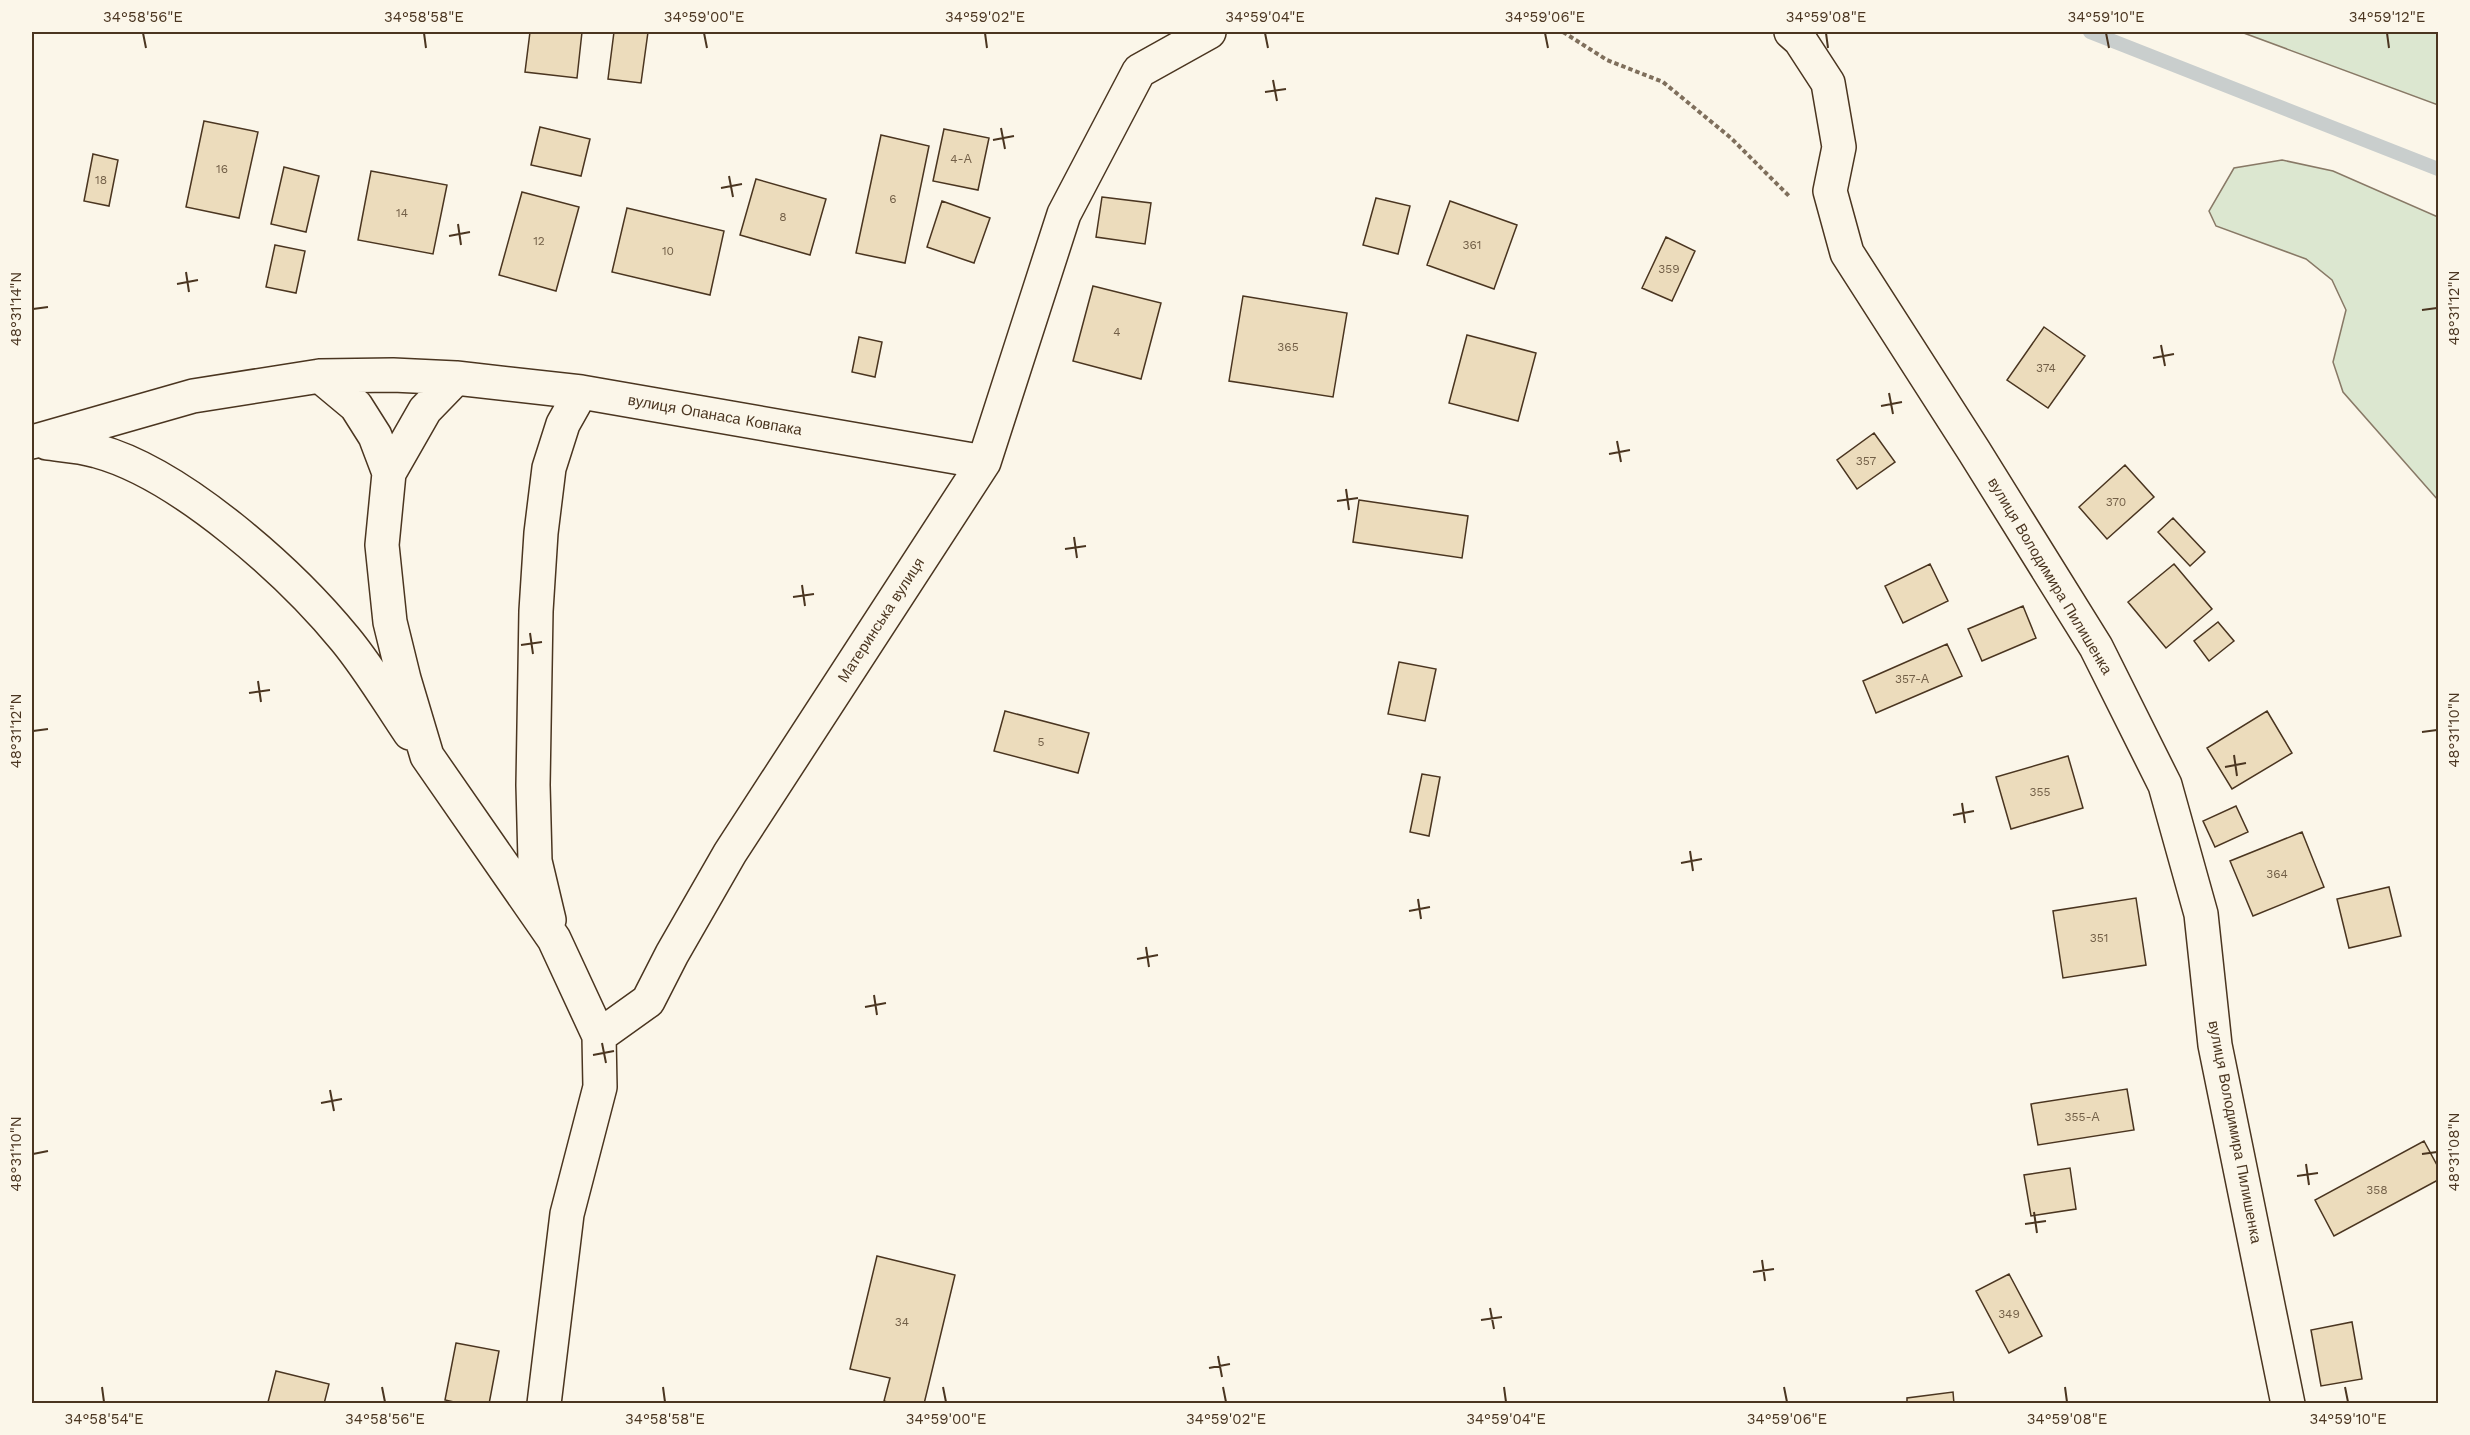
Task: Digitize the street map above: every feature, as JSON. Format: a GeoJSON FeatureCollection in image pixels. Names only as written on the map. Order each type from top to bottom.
{"type":"FeatureCollection","features":[{"type":"Feature","properties":{"kind":"street"},"geometry":{"type":"LineString","coordinates":[[984,462],[1064,214],[1139,71],[1209,32]]}},
{"type":"Feature","properties":{"kind":"street","name":"вулиця Володимира Пилишенка"},"geometry":{"type":"LineString","coordinates":[[1791,32],[1800,40],[1828,83],[1839,147],[1830,191],[1847,253],[2096,647],[2165,785],[2200,915],[2216,1045],[2288,1404]]}},
{"type":"Feature","properties":{"kind":"street","name":"вулиця Опанаса Ковпака"},"geometry":{"type":"LineString","coordinates":[[35,442],[193,396],[320,376],[393,375],[456,378],[581,392],[984,462]]}},
{"type":"Feature","properties":{"kind":"street"},"geometry":{"type":"LineString","coordinates":[[320,376],[356,406],[375,436],[389,473]]}},
{"type":"Feature","properties":{"kind":"street"},"geometry":{"type":"LineString","coordinates":[[427,756],[390,622],[382,544],[389,473],[425,410],[456,378]]}},
{"type":"Feature","properties":{"kind":"street"},"geometry":{"type":"LineString","coordinates":[[554,939],[535,861],[533,785],[536,611],[541,533],[549,468],[562,424],[581,392]]}},
{"type":"Feature","properties":{"kind":"street"},"geometry":{"type":"LineString","coordinates":[[35,442],[96,451],[139,467],[210,511],[284,574],[345,639],[554,939],[599,1036],[600,1087],[567,1214],[544,1404]]}},
{"type":"Feature","properties":{"kind":"street","name":"Материнська вулиця"},"geometry":{"type":"LineString","coordinates":[[599,1036],[648,1001],[730,853],[984,462]]}},
{"type":"Feature","properties":{"kind":"path"},"geometry":{"type":"LineString","coordinates":[[1563,32],[1607,60],[1663,82],[1731,138],[1797,204]]}},
{"type":"Feature","properties":{"kind":"green space"},"geometry":{"type":"Polygon","coordinates":[[[2241,32],[2438,32],[2438,105],[2241,32]]]}},
{"type":"Feature","properties":{"kind":"green space"},"geometry":{"type":"Polygon","coordinates":[[[2282,160],[2333,171],[2438,217],[2438,500],[2343,392],[2333,362],[2346,310],[2332,280],[2306,259],[2216,226],[2209,211],[2234,168],[2282,160]]]}},
{"type":"Feature","properties":{"kind":"building"},"geometry":{"type":"Polygon","coordinates":[[[530,32],[582,32],[577,78],[525,72],[530,32]]]}},
{"type":"Feature","properties":{"kind":"building"},"geometry":{"type":"Polygon","coordinates":[[[614,32],[648,32],[641,83],[608,79],[614,32]]]}},
{"type":"Feature","properties":{"kind":"building"},"geometry":{"type":"Polygon","coordinates":[[[204,121],[258,132],[239,218],[186,207],[204,121]]]}},
{"type":"Feature","properties":{"kind":"building"},"geometry":{"type":"Polygon","coordinates":[[[540,127],[590,139],[581,176],[531,165],[540,127]]]}},
{"type":"Feature","properties":{"kind":"building"},"geometry":{"type":"Polygon","coordinates":[[[944,129],[989,138],[978,190],[933,181],[944,129]]]}},
{"type":"Feature","properties":{"kind":"building"},"geometry":{"type":"Polygon","coordinates":[[[881,135],[929,146],[905,263],[856,253],[881,135]]]}},
{"type":"Feature","properties":{"kind":"building"},"geometry":{"type":"Polygon","coordinates":[[[93,154],[118,160],[109,206],[84,201],[93,154]]]}},
{"type":"Feature","properties":{"kind":"building"},"geometry":{"type":"Polygon","coordinates":[[[284,167],[319,176],[306,232],[271,224],[284,167]]]}},
{"type":"Feature","properties":{"kind":"building"},"geometry":{"type":"Polygon","coordinates":[[[371,171],[447,185],[433,254],[358,240],[371,171]]]}},
{"type":"Feature","properties":{"kind":"building"},"geometry":{"type":"Polygon","coordinates":[[[756,179],[826,199],[810,255],[740,235],[756,179]]]}},
{"type":"Feature","properties":{"kind":"building"},"geometry":{"type":"Polygon","coordinates":[[[522,192],[579,207],[556,291],[499,275],[522,192]]]}},
{"type":"Feature","properties":{"kind":"building"},"geometry":{"type":"Polygon","coordinates":[[[1102,197],[1151,203],[1145,244],[1096,237],[1102,197]]]}},
{"type":"Feature","properties":{"kind":"building"},"geometry":{"type":"Polygon","coordinates":[[[1376,198],[1410,206],[1398,254],[1363,245],[1376,198]]]}},
{"type":"Feature","properties":{"kind":"building"},"geometry":{"type":"Polygon","coordinates":[[[942,201],[990,218],[974,263],[927,247],[942,201]]]}},
{"type":"Feature","properties":{"kind":"building"},"geometry":{"type":"Polygon","coordinates":[[[1450,201],[1517,225],[1494,289],[1427,265],[1450,201]]]}},
{"type":"Feature","properties":{"kind":"building"},"geometry":{"type":"Polygon","coordinates":[[[627,208],[724,231],[710,295],[612,272],[627,208]]]}},
{"type":"Feature","properties":{"kind":"building"},"geometry":{"type":"Polygon","coordinates":[[[1666,237],[1695,251],[1672,301],[1642,288],[1666,237]]]}},
{"type":"Feature","properties":{"kind":"building"},"geometry":{"type":"Polygon","coordinates":[[[275,245],[305,251],[296,293],[266,287],[275,245]]]}},
{"type":"Feature","properties":{"kind":"building"},"geometry":{"type":"Polygon","coordinates":[[[1093,286],[1161,303],[1141,379],[1073,361],[1093,286]]]}},
{"type":"Feature","properties":{"kind":"building"},"geometry":{"type":"Polygon","coordinates":[[[1243,296],[1347,313],[1333,397],[1229,381],[1243,296]]]}},
{"type":"Feature","properties":{"kind":"building"},"geometry":{"type":"Polygon","coordinates":[[[2044,327],[2085,356],[2048,408],[2007,380],[2044,327]]]}},
{"type":"Feature","properties":{"kind":"building"},"geometry":{"type":"Polygon","coordinates":[[[1467,335],[1536,353],[1518,421],[1449,403],[1467,335]]]}},
{"type":"Feature","properties":{"kind":"building"},"geometry":{"type":"Polygon","coordinates":[[[859,337],[882,342],[875,377],[852,372],[859,337]]]}},
{"type":"Feature","properties":{"kind":"building"},"geometry":{"type":"Polygon","coordinates":[[[1874,433],[1895,462],[1857,489],[1837,460],[1874,433]]]}},
{"type":"Feature","properties":{"kind":"building"},"geometry":{"type":"Polygon","coordinates":[[[2125,465],[2154,497],[2107,539],[2079,507],[2125,465]]]}},
{"type":"Feature","properties":{"kind":"building"},"geometry":{"type":"Polygon","coordinates":[[[1359,500],[1468,516],[1462,558],[1353,542],[1359,500]]]}},
{"type":"Feature","properties":{"kind":"building"},"geometry":{"type":"Polygon","coordinates":[[[2173,518],[2205,552],[2190,566],[2158,532],[2173,518]]]}},
{"type":"Feature","properties":{"kind":"building"},"geometry":{"type":"Polygon","coordinates":[[[1930,564],[1948,601],[1903,623],[1885,586],[1930,564]]]}},
{"type":"Feature","properties":{"kind":"building"},"geometry":{"type":"Polygon","coordinates":[[[2174,564],[2212,609],[2166,648],[2128,602],[2174,564]]]}},
{"type":"Feature","properties":{"kind":"building"},"geometry":{"type":"Polygon","coordinates":[[[2023,606],[2036,638],[1982,661],[1968,629],[2023,606]]]}},
{"type":"Feature","properties":{"kind":"building"},"geometry":{"type":"Polygon","coordinates":[[[2218,622],[2234,641],[2209,661],[2194,641],[2218,622]]]}},
{"type":"Feature","properties":{"kind":"building"},"geometry":{"type":"Polygon","coordinates":[[[1947,644],[1962,676],[1876,713],[1863,681],[1947,644]]]}},
{"type":"Feature","properties":{"kind":"building"},"geometry":{"type":"Polygon","coordinates":[[[1399,662],[1436,669],[1425,721],[1388,714],[1399,662]]]}},
{"type":"Feature","properties":{"kind":"building"},"geometry":{"type":"Polygon","coordinates":[[[1005,711],[1089,733],[1078,773],[994,751],[1005,711]]]}},
{"type":"Feature","properties":{"kind":"building"},"geometry":{"type":"Polygon","coordinates":[[[2267,711],[2292,753],[2232,789],[2207,748],[2267,711]]]}},
{"type":"Feature","properties":{"kind":"building"},"geometry":{"type":"Polygon","coordinates":[[[2068,756],[2083,808],[2011,829],[1996,777],[2068,756]]]}},
{"type":"Feature","properties":{"kind":"building"},"geometry":{"type":"Polygon","coordinates":[[[1422,774],[1440,777],[1429,836],[1410,832],[1422,774]]]}},
{"type":"Feature","properties":{"kind":"building"},"geometry":{"type":"Polygon","coordinates":[[[2236,806],[2248,832],[2215,847],[2203,821],[2236,806]]]}},
{"type":"Feature","properties":{"kind":"building"},"geometry":{"type":"Polygon","coordinates":[[[2302,832],[2324,887],[2253,916],[2230,861],[2302,832]]]}},
{"type":"Feature","properties":{"kind":"building"},"geometry":{"type":"Polygon","coordinates":[[[2389,887],[2401,936],[2349,948],[2337,899],[2389,887]]]}},
{"type":"Feature","properties":{"kind":"building"},"geometry":{"type":"Polygon","coordinates":[[[2136,898],[2146,965],[2063,978],[2053,911],[2136,898]]]}},
{"type":"Feature","properties":{"kind":"building"},"geometry":{"type":"Polygon","coordinates":[[[2127,1089],[2134,1130],[2038,1145],[2031,1104],[2127,1089]]]}},
{"type":"Feature","properties":{"kind":"building"},"geometry":{"type":"Polygon","coordinates":[[[2424,1141],[2438,1167],[2438,1180],[2334,1236],[2315,1200],[2424,1141]]]}},
{"type":"Feature","properties":{"kind":"building"},"geometry":{"type":"Polygon","coordinates":[[[2070,1168],[2076,1209],[2031,1216],[2024,1175],[2070,1168]]]}},
{"type":"Feature","properties":{"kind":"building"},"geometry":{"type":"Polygon","coordinates":[[[877,1256],[955,1275],[924,1404],[894,1404],[884,1401],[890,1378],[850,1369],[877,1256]]]}},
{"type":"Feature","properties":{"kind":"building"},"geometry":{"type":"Polygon","coordinates":[[[2009,1274],[2042,1336],[2009,1353],[1976,1291],[2009,1274]]]}},
{"type":"Feature","properties":{"kind":"building"},"geometry":{"type":"Polygon","coordinates":[[[2352,1322],[2362,1379],[2321,1386],[2311,1330],[2352,1322]]]}},
{"type":"Feature","properties":{"kind":"building"},"geometry":{"type":"Polygon","coordinates":[[[456,1343],[499,1351],[489,1404],[463,1404],[445,1400],[456,1343]]]}},
{"type":"Feature","properties":{"kind":"building"},"geometry":{"type":"Polygon","coordinates":[[[276,1371],[329,1384],[324,1404],[268,1402],[276,1371]]]}},
{"type":"Feature","properties":{"kind":"building"},"geometry":{"type":"Polygon","coordinates":[[[1953,1392],[1954,1404],[1907,1404],[1907,1398],[1953,1392]]]}},
{"type":"Feature","properties":{"kind":"waterway"},"geometry":{"type":"LineString","coordinates":[[2090,32],[2438,169]]}}]}
